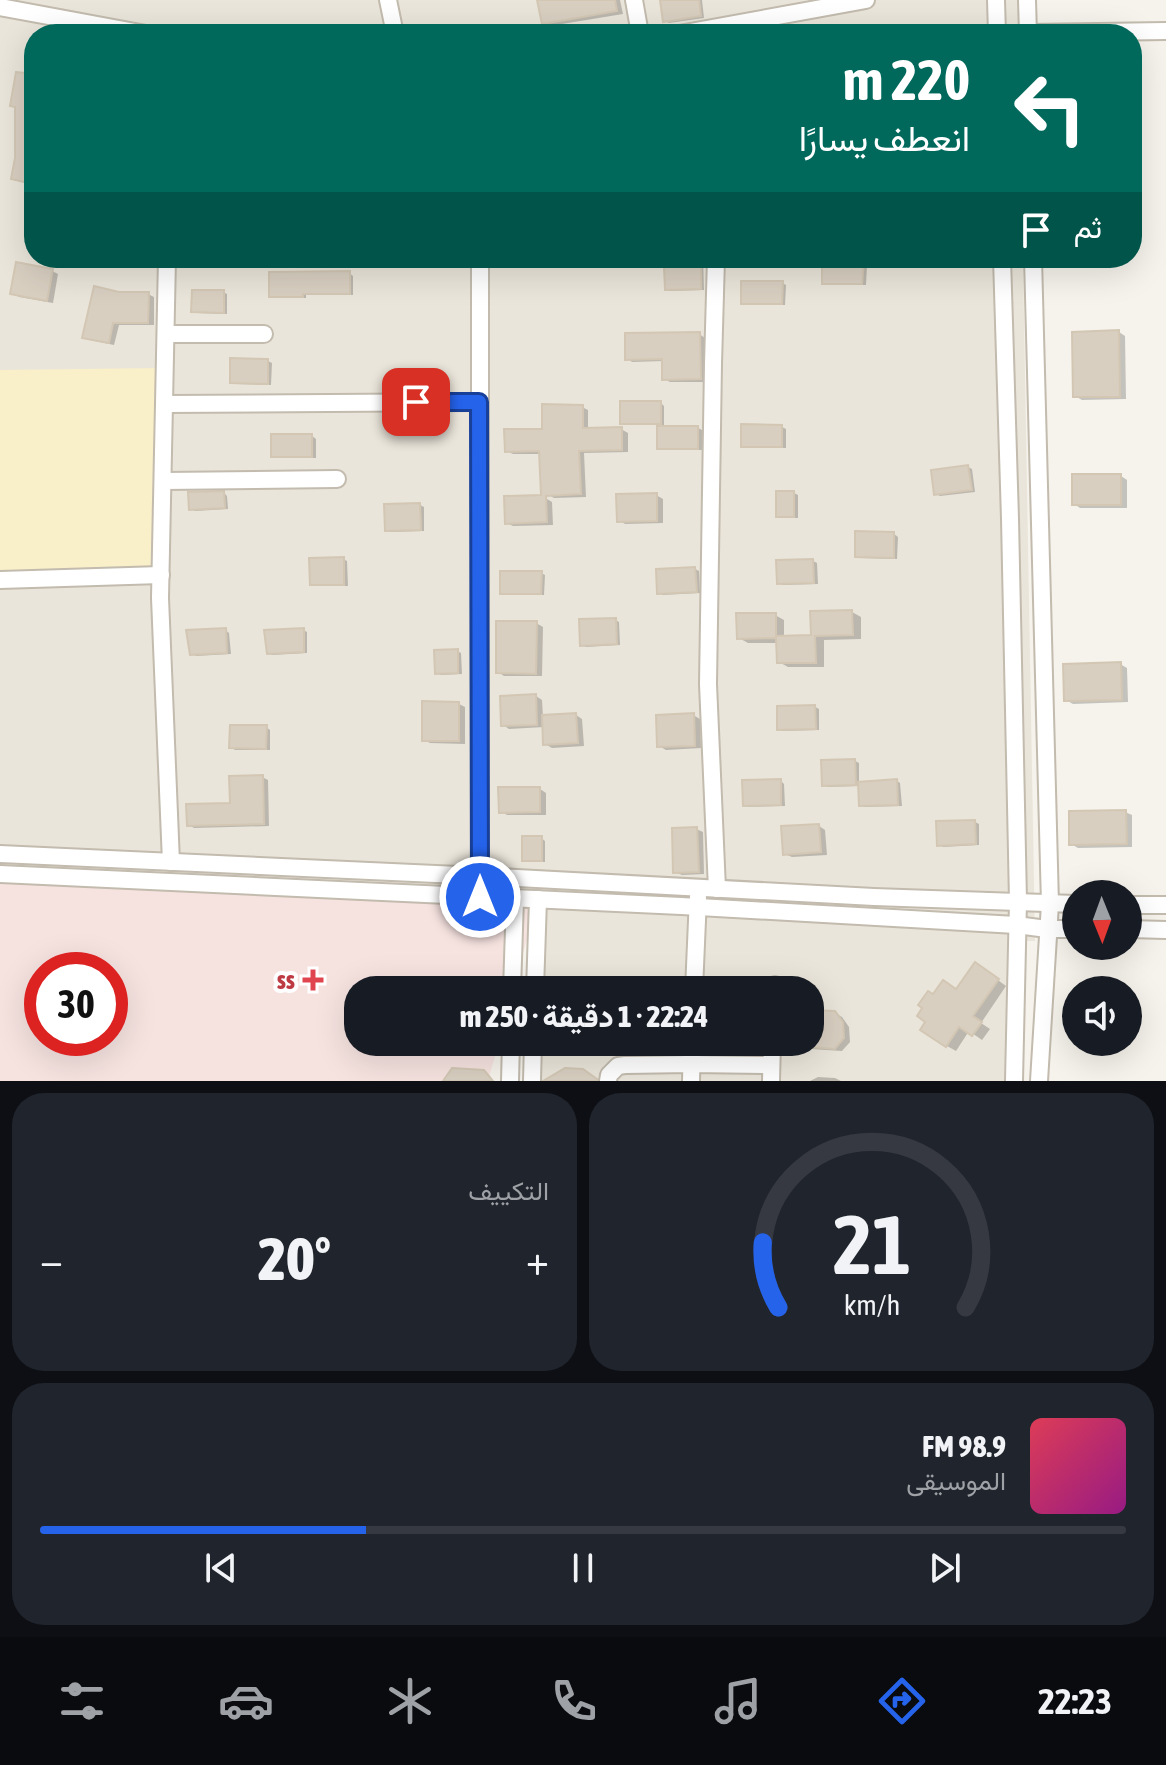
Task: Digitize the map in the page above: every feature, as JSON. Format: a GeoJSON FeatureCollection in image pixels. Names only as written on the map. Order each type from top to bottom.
{"type":"FeatureCollection","features":[{"type":"Feature","properties":{"kind":"street"},"geometry":{"type":"LineString","coordinates":[[388,0],[393,24]]}},
{"type":"Feature","properties":{"kind":"street"},"geometry":{"type":"LineString","coordinates":[[634,0],[638,24]]}},
{"type":"Feature","properties":{"kind":"street"},"geometry":{"type":"LineString","coordinates":[[734,24],[866,0]]}},
{"type":"Feature","properties":{"kind":"street"},"geometry":{"type":"LineString","coordinates":[[996,0],[997,24]]}},
{"type":"Feature","properties":{"kind":"street"},"geometry":{"type":"LineString","coordinates":[[1027,0],[1028,24]]}},
{"type":"Feature","properties":{"kind":"street"},"geometry":{"type":"LineString","coordinates":[[0,7],[92,24]]}},
{"type":"Feature","properties":{"kind":"street"},"geometry":{"type":"LineString","coordinates":[[1142,32],[1166,31]]}},
{"type":"Feature","properties":{"kind":"street"},"geometry":{"type":"LineString","coordinates":[[167,268],[161,644],[171,862]]}},
{"type":"Feature","properties":{"kind":"street"},"geometry":{"type":"LineString","coordinates":[[480,268],[480,897]]}},
{"type":"Feature","properties":{"kind":"street"},"geometry":{"type":"LineString","coordinates":[[716,268],[708,684],[717,889]]}},
{"type":"Feature","properties":{"kind":"street"},"geometry":{"type":"LineString","coordinates":[[1002,268],[1018,901],[1014,1081]]}},
{"type":"Feature","properties":{"kind":"street"},"geometry":{"type":"LineString","coordinates":[[1033,268],[1050,904],[1039,1081]]}},
{"type":"Feature","properties":{"kind":"street"},"geometry":{"type":"LineString","coordinates":[[166,334],[264,334]]}},
{"type":"Feature","properties":{"kind":"street"},"geometry":{"type":"LineString","coordinates":[[165,404],[479,402]]}},
{"type":"Feature","properties":{"kind":"street"},"geometry":{"type":"LineString","coordinates":[[164,481],[337,479]]}},
{"type":"Feature","properties":{"kind":"street"},"geometry":{"type":"LineString","coordinates":[[0,580],[161,575]]}},
{"type":"Feature","properties":{"kind":"street"},"geometry":{"type":"LineString","coordinates":[[0,854],[1062,904]]}},
{"type":"Feature","properties":{"kind":"street"},"geometry":{"type":"LineString","coordinates":[[0,874],[698,907],[1062,929]]}},
{"type":"Feature","properties":{"kind":"street"},"geometry":{"type":"LineString","coordinates":[[695,976],[698,888]]}},
{"type":"Feature","properties":{"kind":"street"},"geometry":{"type":"LineString","coordinates":[[512,976],[515,898]]}},
{"type":"Feature","properties":{"kind":"street"},"geometry":{"type":"LineString","coordinates":[[535,976],[538,899]]}},
{"type":"Feature","properties":{"kind":"street"},"geometry":{"type":"LineString","coordinates":[[1142,905],[1166,905]]}},
{"type":"Feature","properties":{"kind":"street"},"geometry":{"type":"LineString","coordinates":[[1142,929],[1166,930]]}},
{"type":"Feature","properties":{"kind":"street"},"geometry":{"type":"LineString","coordinates":[[510,1081],[511,1056]]}},
{"type":"Feature","properties":{"kind":"street"},"geometry":{"type":"LineString","coordinates":[[532,1081],[533,1056]]}},
{"type":"Feature","properties":{"kind":"street"},"geometry":{"type":"LineString","coordinates":[[691,1056],[691,1081]]}},
{"type":"Feature","properties":{"kind":"street"},"geometry":{"type":"LineString","coordinates":[[608,1081],[609,1075],[618,1066],[691,1064],[771,1073]]}},
{"type":"Feature","properties":{"kind":"shaded area"},"geometry":{"type":"Polygon","coordinates":[[[0,0],[1018,0],[1019,24],[24,24],[24,268],[1023,268],[1035,941],[1014,941],[1011,1081],[535,1081],[536,1056],[824,1056],[824,976],[539,976],[540,940],[426,939],[0,900],[0,0]]]}},
{"type":"Feature","properties":{"kind":"shaded area","name":"ss"},"geometry":{"type":"Polygon","coordinates":[[[0,865],[538,899],[517,976],[344,976],[344,1056],[495,1056],[488,1081],[0,1081],[0,865]]]}},
{"type":"Feature","properties":{"kind":"sand"},"geometry":{"type":"Polygon","coordinates":[[[161,368],[160,574],[0,580],[0,370],[161,368]]]}},
{"type":"Feature","properties":{"kind":"building"},"geometry":{"type":"Polygon","coordinates":[[[537,0],[615,0],[617,11],[542,24],[537,0]]]}},
{"type":"Feature","properties":{"kind":"building"},"geometry":{"type":"Polygon","coordinates":[[[660,0],[699,0],[701,16],[663,22],[660,0]]]}},
{"type":"Feature","properties":{"kind":"building"},"geometry":{"type":"Polygon","coordinates":[[[16,72],[24,73],[24,182],[11,179],[15,158],[15,107],[10,106],[16,72]]]}},
{"type":"Feature","properties":{"kind":"building"},"geometry":{"type":"Polygon","coordinates":[[[16,262],[24,264],[24,268],[53,269],[47,301],[10,294],[16,262]]]}},
{"type":"Feature","properties":{"kind":"building"},"geometry":{"type":"Polygon","coordinates":[[[664,268],[701,268],[701,289],[665,290],[664,268]]]}},
{"type":"Feature","properties":{"kind":"building"},"geometry":{"type":"Polygon","coordinates":[[[822,268],[863,268],[862,284],[822,284],[822,268]]]}},
{"type":"Feature","properties":{"kind":"building"},"geometry":{"type":"Polygon","coordinates":[[[350,271],[350,294],[269,297],[269,272],[350,271]]]}},
{"type":"Feature","properties":{"kind":"building"},"geometry":{"type":"Polygon","coordinates":[[[741,281],[783,281],[782,304],[741,304],[741,281]]]}},
{"type":"Feature","properties":{"kind":"building"},"geometry":{"type":"Polygon","coordinates":[[[94,286],[119,292],[149,292],[148,323],[113,323],[109,343],[82,338],[94,286]]]}},
{"type":"Feature","properties":{"kind":"building"},"geometry":{"type":"Polygon","coordinates":[[[192,290],[224,290],[224,313],[191,312],[192,290]]]}},
{"type":"Feature","properties":{"kind":"building"},"geometry":{"type":"Polygon","coordinates":[[[1119,330],[1120,397],[1073,397],[1072,332],[1119,330]]]}},
{"type":"Feature","properties":{"kind":"building"},"geometry":{"type":"Polygon","coordinates":[[[700,332],[701,379],[662,380],[662,359],[625,360],[625,333],[700,332]]]}},
{"type":"Feature","properties":{"kind":"building"},"geometry":{"type":"Polygon","coordinates":[[[230,358],[268,359],[268,384],[230,383],[230,358]]]}},
{"type":"Feature","properties":{"kind":"building"},"geometry":{"type":"Polygon","coordinates":[[[620,401],[661,401],[661,424],[620,424],[620,401]]]}},
{"type":"Feature","properties":{"kind":"building"},"geometry":{"type":"Polygon","coordinates":[[[542,404],[583,405],[583,428],[622,427],[622,450],[579,451],[581,494],[546,496],[547,522],[505,524],[504,496],[541,495],[539,451],[505,452],[504,429],[542,429],[542,404]]]}},
{"type":"Feature","properties":{"kind":"building"},"geometry":{"type":"Polygon","coordinates":[[[741,424],[782,425],[782,447],[741,447],[741,424]]]}},
{"type":"Feature","properties":{"kind":"building"},"geometry":{"type":"Polygon","coordinates":[[[657,426],[698,426],[698,449],[657,449],[657,426]]]}},
{"type":"Feature","properties":{"kind":"building"},"geometry":{"type":"Polygon","coordinates":[[[271,434],[312,434],[312,457],[271,457],[271,434]]]}},
{"type":"Feature","properties":{"kind":"building"},"geometry":{"type":"Polygon","coordinates":[[[968,465],[972,490],[934,495],[931,470],[968,465]]]}},
{"type":"Feature","properties":{"kind":"building"},"geometry":{"type":"Polygon","coordinates":[[[1072,474],[1121,474],[1121,505],[1072,505],[1072,474]]]}},
{"type":"Feature","properties":{"kind":"building"},"geometry":{"type":"Polygon","coordinates":[[[224,491],[225,508],[189,510],[188,492],[224,491]]]}},
{"type":"Feature","properties":{"kind":"building"},"geometry":{"type":"Polygon","coordinates":[[[776,491],[794,491],[794,517],[776,517],[776,491]]]}},
{"type":"Feature","properties":{"kind":"building"},"geometry":{"type":"Polygon","coordinates":[[[657,493],[657,521],[617,522],[616,494],[657,493]]]}},
{"type":"Feature","properties":{"kind":"building"},"geometry":{"type":"Polygon","coordinates":[[[420,503],[421,530],[385,531],[384,504],[420,503]]]}},
{"type":"Feature","properties":{"kind":"building"},"geometry":{"type":"Polygon","coordinates":[[[855,531],[894,532],[894,558],[855,557],[855,531]]]}},
{"type":"Feature","properties":{"kind":"building"},"geometry":{"type":"Polygon","coordinates":[[[344,557],[344,585],[310,585],[309,558],[344,557]]]}},
{"type":"Feature","properties":{"kind":"building"},"geometry":{"type":"Polygon","coordinates":[[[813,559],[814,583],[777,584],[776,560],[813,559]]]}},
{"type":"Feature","properties":{"kind":"building"},"geometry":{"type":"Polygon","coordinates":[[[695,567],[697,592],[657,594],[656,569],[695,567]]]}},
{"type":"Feature","properties":{"kind":"building"},"geometry":{"type":"Polygon","coordinates":[[[500,571],[542,571],[541,594],[500,594],[500,571]]]}},
{"type":"Feature","properties":{"kind":"building"},"geometry":{"type":"Polygon","coordinates":[[[852,610],[853,635],[815,636],[816,663],[777,663],[776,638],[737,639],[736,613],[776,613],[776,636],[811,635],[810,611],[852,610]]]}},
{"type":"Feature","properties":{"kind":"building"},"geometry":{"type":"Polygon","coordinates":[[[616,618],[617,644],[580,646],[579,619],[616,618]]]}},
{"type":"Feature","properties":{"kind":"building"},"geometry":{"type":"Polygon","coordinates":[[[496,621],[537,621],[536,674],[496,673],[496,621]]]}},
{"type":"Feature","properties":{"kind":"building"},"geometry":{"type":"Polygon","coordinates":[[[226,628],[227,653],[190,655],[186,630],[226,628]]]}},
{"type":"Feature","properties":{"kind":"building"},"geometry":{"type":"Polygon","coordinates":[[[304,628],[304,652],[267,654],[264,630],[304,628]]]}},
{"type":"Feature","properties":{"kind":"building"},"geometry":{"type":"Polygon","coordinates":[[[458,649],[458,673],[435,674],[434,650],[458,649]]]}},
{"type":"Feature","properties":{"kind":"building"},"geometry":{"type":"Polygon","coordinates":[[[1121,662],[1122,700],[1064,701],[1063,664],[1121,662]]]}},
{"type":"Feature","properties":{"kind":"building"},"geometry":{"type":"Polygon","coordinates":[[[536,694],[537,725],[501,726],[500,696],[536,694]]]}},
{"type":"Feature","properties":{"kind":"building"},"geometry":{"type":"Polygon","coordinates":[[[422,701],[459,702],[459,741],[422,741],[422,701]]]}},
{"type":"Feature","properties":{"kind":"building"},"geometry":{"type":"Polygon","coordinates":[[[815,705],[816,729],[777,730],[777,706],[815,705]]]}},
{"type":"Feature","properties":{"kind":"building"},"geometry":{"type":"Polygon","coordinates":[[[576,713],[578,743],[543,745],[542,715],[576,713]]]}},
{"type":"Feature","properties":{"kind":"building"},"geometry":{"type":"Polygon","coordinates":[[[694,713],[695,746],[657,747],[656,715],[694,713]]]}},
{"type":"Feature","properties":{"kind":"building"},"geometry":{"type":"Polygon","coordinates":[[[230,725],[267,725],[266,749],[229,748],[230,725]]]}},
{"type":"Feature","properties":{"kind":"building"},"geometry":{"type":"Polygon","coordinates":[[[855,759],[856,785],[822,786],[821,760],[855,759]]]}},
{"type":"Feature","properties":{"kind":"building"},"geometry":{"type":"Polygon","coordinates":[[[263,775],[264,824],[187,826],[186,804],[230,803],[229,776],[263,775]]]}},
{"type":"Feature","properties":{"kind":"building"},"geometry":{"type":"Polygon","coordinates":[[[781,779],[781,805],[743,806],[742,780],[781,779]]]}},
{"type":"Feature","properties":{"kind":"building"},"geometry":{"type":"Polygon","coordinates":[[[897,779],[898,805],[859,806],[858,782],[897,779]]]}},
{"type":"Feature","properties":{"kind":"building"},"geometry":{"type":"Polygon","coordinates":[[[498,787],[540,787],[540,812],[499,813],[498,787]]]}},
{"type":"Feature","properties":{"kind":"building"},"geometry":{"type":"Polygon","coordinates":[[[1126,810],[1127,844],[1069,845],[1069,811],[1126,810]]]}},
{"type":"Feature","properties":{"kind":"building"},"geometry":{"type":"Polygon","coordinates":[[[975,820],[976,844],[937,846],[936,821],[975,820]]]}},
{"type":"Feature","properties":{"kind":"building"},"geometry":{"type":"Polygon","coordinates":[[[819,824],[821,852],[783,855],[781,826],[819,824]]]}},
{"type":"Feature","properties":{"kind":"building"},"geometry":{"type":"Polygon","coordinates":[[[697,827],[699,872],[673,873],[672,828],[697,827]]]}},
{"type":"Feature","properties":{"kind":"building"},"geometry":{"type":"Polygon","coordinates":[[[522,836],[542,836],[542,861],[522,861],[522,836]]]}},
{"type":"Feature","properties":{"kind":"building"},"geometry":{"type":"Polygon","coordinates":[[[975,962],[999,979],[973,1016],[982,1022],[972,1036],[959,1027],[946,1047],[920,1030],[925,1022],[917,1016],[922,1008],[918,1005],[928,991],[933,994],[943,980],[956,989],[975,962]]]}},
{"type":"Feature","properties":{"kind":"building"},"geometry":{"type":"Polygon","coordinates":[[[824,1011],[835,1011],[843,1022],[844,1038],[835,1049],[824,1048],[824,1011]]]}},
{"type":"Feature","properties":{"kind":"building"},"geometry":{"type":"Polygon","coordinates":[[[452,1068],[484,1070],[493,1081],[443,1081],[452,1068]]]}},
{"type":"Feature","properties":{"kind":"building"},"geometry":{"type":"Polygon","coordinates":[[[565,1068],[583,1069],[597,1081],[543,1081],[565,1068]]]}},
{"type":"Feature","properties":{"kind":"place","name":"ss"},"geometry":{"type":"Point","coordinates":[313,980]}},
{"type":"Feature","properties":{"kind":"route"},"geometry":{"type":"LineString","coordinates":[[416,402],[479,402],[480,897]]}}]}
